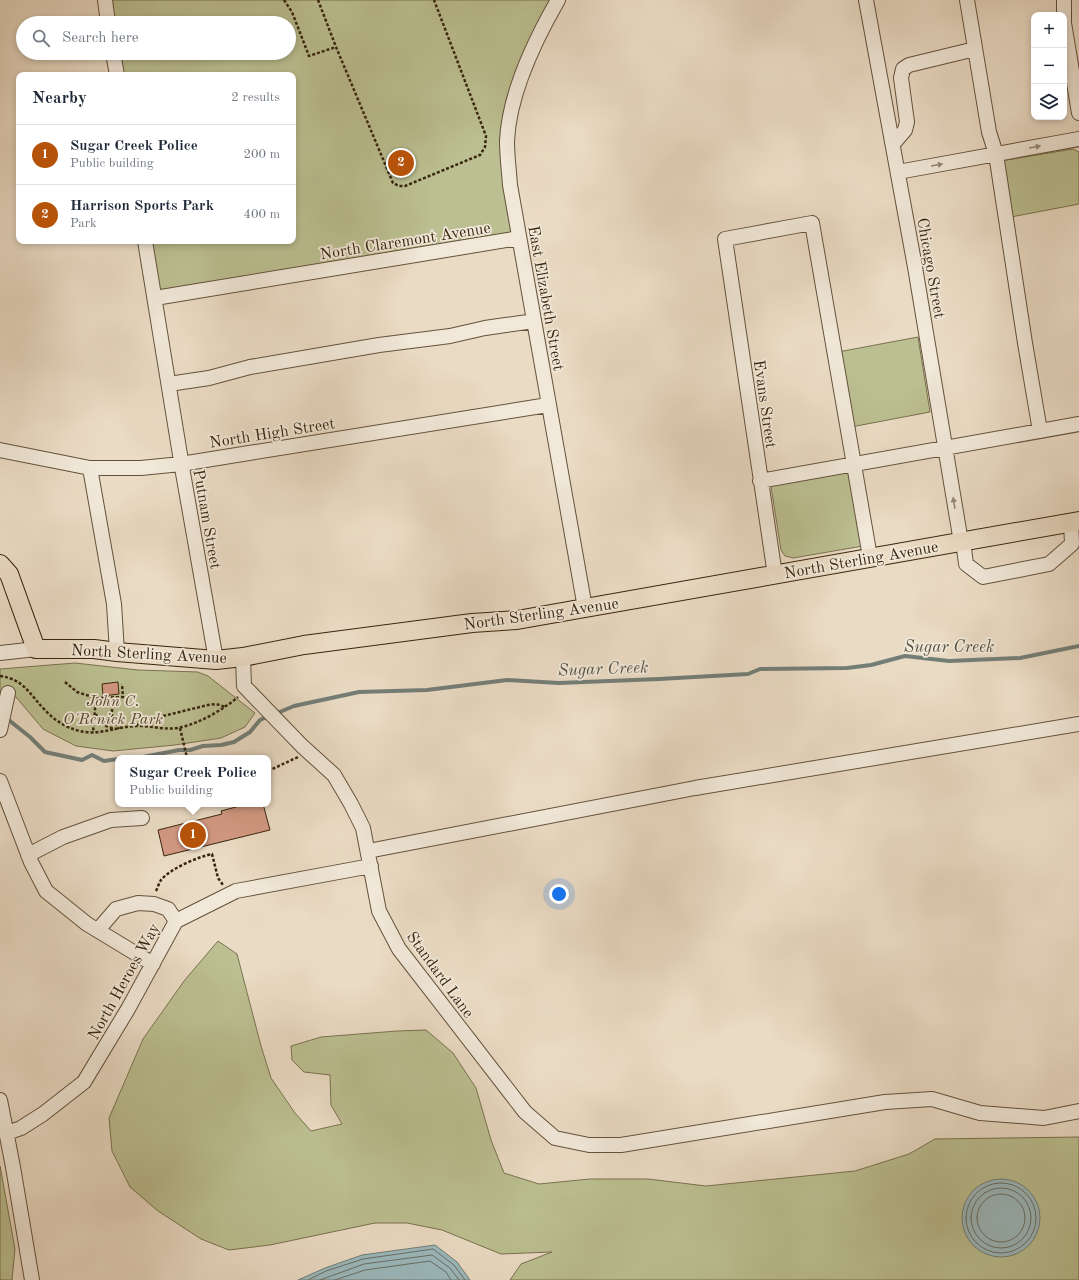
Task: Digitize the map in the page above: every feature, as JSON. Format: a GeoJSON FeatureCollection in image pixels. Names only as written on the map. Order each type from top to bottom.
{"type":"FeatureCollection","features":[{"type":"Feature","properties":{"kind":"main road","name":"North Sterling Avenue"},"geometry":{"type":"LineString","coordinates":[[36,649],[94,649],[216,660],[243,657],[304,645],[472,623],[517,620],[1075,521]]}},
{"type":"Feature","properties":{"kind":"main road"},"geometry":{"type":"LineString","coordinates":[[0,564],[9,574],[36,649]]}},
{"type":"Feature","properties":{"kind":"street"},"geometry":{"type":"LineString","coordinates":[[105,0],[107,16]]}},
{"type":"Feature","properties":{"kind":"street","name":"East Elizabeth Street"},"geometry":{"type":"LineString","coordinates":[[558,0],[522,73],[513,104],[507,141],[510,185],[585,608]]}},
{"type":"Feature","properties":{"kind":"street","name":"Chicago Street"},"geometry":{"type":"LineString","coordinates":[[866,0],[898,172],[966,564],[983,576],[1049,564],[1072,544],[1075,521]]}},
{"type":"Feature","properties":{"kind":"street"},"geometry":{"type":"LineString","coordinates":[[967,0],[989,132],[996,154],[1040,431]]}},
{"type":"Feature","properties":{"kind":"street"},"geometry":{"type":"LineString","coordinates":[[1064,0],[1064,23],[1079,113]]}},
{"type":"Feature","properties":{"kind":"street"},"geometry":{"type":"LineString","coordinates":[[893,144],[905,130],[907,122],[901,78],[902,69],[909,64],[975,49]]}},
{"type":"Feature","properties":{"kind":"street"},"geometry":{"type":"LineString","coordinates":[[114,60],[116,72]]}},
{"type":"Feature","properties":{"kind":"street"},"geometry":{"type":"LineString","coordinates":[[898,172],[1079,139]]}},
{"type":"Feature","properties":{"kind":"street","name":"Evans Street"},"geometry":{"type":"LineString","coordinates":[[775,575],[725,239],[812,223],[854,464]]}},
{"type":"Feature","properties":{"kind":"street","name":"North Claremont Avenue"},"geometry":{"type":"LineString","coordinates":[[155,298],[519,238]]}},
{"type":"Feature","properties":{"kind":"street","name":"Putnam Street"},"geometry":{"type":"LineString","coordinates":[[146,244],[181,464],[216,660]]}},
{"type":"Feature","properties":{"kind":"street"},"geometry":{"type":"LineString","coordinates":[[169,384],[209,378],[250,367],[379,345],[450,336],[498,326],[534,321]]}},
{"type":"Feature","properties":{"kind":"street","name":"North High Street"},"geometry":{"type":"LineString","coordinates":[[0,450],[90,468],[141,468],[181,464],[548,405]]}},
{"type":"Feature","properties":{"kind":"street"},"geometry":{"type":"LineString","coordinates":[[760,482],[1079,424]]}},
{"type":"Feature","properties":{"kind":"street"},"geometry":{"type":"LineString","coordinates":[[854,464],[870,557]]}},
{"type":"Feature","properties":{"kind":"street"},"geometry":{"type":"LineString","coordinates":[[90,468],[114,604],[116,652]]}},
{"type":"Feature","properties":{"kind":"street","name":"North Sterling Avenue"},"geometry":{"type":"LineString","coordinates":[[0,653],[36,649]]}},
{"type":"Feature","properties":{"kind":"street","name":"Standard Lane"},"geometry":{"type":"LineString","coordinates":[[243,657],[244,686],[254,695],[300,752],[334,775],[363,828],[379,911],[399,949],[525,1112],[555,1138],[589,1145],[621,1145],[885,1102],[932,1099],[980,1114],[1044,1118],[1079,1111]]}},
{"type":"Feature","properties":{"kind":"street"},"geometry":{"type":"LineString","coordinates":[[0,730],[6,699]]}},
{"type":"Feature","properties":{"kind":"street"},"geometry":{"type":"LineString","coordinates":[[1062,727],[1079,717]]}},
{"type":"Feature","properties":{"kind":"street"},"geometry":{"type":"LineString","coordinates":[[368,851],[695,788],[1079,724]]}},
{"type":"Feature","properties":{"kind":"street"},"geometry":{"type":"LineString","coordinates":[[0,781],[28,855],[46,891],[87,924],[153,964]]}},
{"type":"Feature","properties":{"kind":"street"},"geometry":{"type":"LineString","coordinates":[[28,855],[63,837],[111,820],[142,818]]}},
{"type":"Feature","properties":{"kind":"street","name":"North Heroes Way"},"geometry":{"type":"LineString","coordinates":[[7,1134],[21,1128],[43,1114],[84,1082],[128,1009],[176,921],[236,891],[371,866]]}},
{"type":"Feature","properties":{"kind":"street"},"geometry":{"type":"LineString","coordinates":[[98,930],[116,909],[138,903],[154,904],[168,909],[176,921]]}},
{"type":"Feature","properties":{"kind":"street"},"geometry":{"type":"LineString","coordinates":[[0,1100],[32,1280]]}},
{"type":"Feature","properties":{"kind":"path"},"geometry":{"type":"LineString","coordinates":[[284,0],[294,16]]}},
{"type":"Feature","properties":{"kind":"path"},"geometry":{"type":"LineString","coordinates":[[318,0],[392,182],[399,186],[405,186],[480,155],[486,147],[486,136],[434,0]]}},
{"type":"Feature","properties":{"kind":"path"},"geometry":{"type":"LineString","coordinates":[[296,22],[309,56],[336,47]]}},
{"type":"Feature","properties":{"kind":"path"},"geometry":{"type":"LineString","coordinates":[[0,676],[12,679],[22,685],[29,691],[45,711],[64,725],[77,730],[93,733],[107,732],[135,726],[180,728],[226,707],[238,696]]}},
{"type":"Feature","properties":{"kind":"path"},"geometry":{"type":"LineString","coordinates":[[65,682],[77,692],[96,698],[123,697],[122,684]]}},
{"type":"Feature","properties":{"kind":"path"},"geometry":{"type":"LineString","coordinates":[[93,733],[96,698]]}},
{"type":"Feature","properties":{"kind":"path"},"geometry":{"type":"LineString","coordinates":[[135,726],[140,721],[147,718],[159,717],[208,705],[219,705],[226,707]]}},
{"type":"Feature","properties":{"kind":"path"},"geometry":{"type":"LineString","coordinates":[[112,709],[112,716],[119,729]]}},
{"type":"Feature","properties":{"kind":"path"},"geometry":{"type":"LineString","coordinates":[[95,712],[102,724],[119,729]]}},
{"type":"Feature","properties":{"kind":"path"},"geometry":{"type":"LineString","coordinates":[[180,728],[186,755]]}},
{"type":"Feature","properties":{"kind":"path"},"geometry":{"type":"LineString","coordinates":[[271,769],[300,752]]}},
{"type":"Feature","properties":{"kind":"path"},"geometry":{"type":"LineString","coordinates":[[156,892],[158,884],[167,874],[191,861],[212,854],[218,878],[223,885]]}},
{"type":"Feature","properties":{"kind":"green space"},"geometry":{"type":"Polygon","coordinates":[[[105,0],[558,0],[523,73],[507,141],[519,238],[155,298],[146,244],[296,244],[296,72],[117,72],[115,60],[296,60],[296,16],[108,16],[105,0]]]}},
{"type":"Feature","properties":{"kind":"green space"},"geometry":{"type":"Polygon","coordinates":[[[1073,149],[1079,152],[1079,204],[1011,217],[1001,161],[1073,149]]]}},
{"type":"Feature","properties":{"kind":"green space"},"geometry":{"type":"Polygon","coordinates":[[[918,337],[930,412],[851,427],[838,352],[918,337]]]}},
{"type":"Feature","properties":{"kind":"green space"},"geometry":{"type":"Polygon","coordinates":[[[850,467],[863,546],[793,558],[785,556],[781,550],[770,480],[850,467]]]}},
{"type":"Feature","properties":{"kind":"green space","name":"John C. O'Renick Park"},"geometry":{"type":"Polygon","coordinates":[[[75,663],[138,670],[198,672],[208,676],[255,713],[245,727],[221,738],[175,745],[113,751],[76,746],[43,729],[16,697],[0,692],[0,669],[75,663]]]}},
{"type":"Feature","properties":{"kind":"green space"},"geometry":{"type":"Polygon","coordinates":[[[218,941],[237,954],[271,1078],[295,1113],[311,1131],[342,1124],[331,1105],[330,1075],[304,1072],[292,1060],[291,1046],[321,1037],[426,1030],[453,1053],[476,1088],[491,1140],[504,1173],[539,1184],[590,1179],[648,1179],[706,1186],[855,1171],[909,1154],[935,1139],[1079,1137],[1079,1280],[510,1280],[521,1264],[552,1252],[501,1254],[442,1230],[407,1223],[375,1223],[270,1245],[229,1250],[201,1239],[158,1211],[130,1187],[112,1151],[109,1118],[143,1039],[184,981],[218,941]]]}},
{"type":"Feature","properties":{"kind":"green space"},"geometry":{"type":"Polygon","coordinates":[[[0,1166],[15,1249],[12,1280],[0,1280],[0,1166]]]}},
{"type":"Feature","properties":{"kind":"water"},"geometry":{"type":"Polygon","coordinates":[[[1001,1179],[1016,1182],[1029,1190],[1037,1203],[1040,1218],[1037,1233],[1029,1246],[1016,1254],[1001,1257],[986,1254],[973,1246],[965,1233],[962,1218],[965,1203],[973,1190],[986,1182],[1001,1179]]]}},
{"type":"Feature","properties":{"kind":"water"},"geometry":{"type":"Polygon","coordinates":[[[435,1245],[457,1262],[470,1280],[298,1280],[325,1268],[362,1255],[435,1245]]]}},
{"type":"Feature","properties":{"kind":"building"},"geometry":{"type":"Polygon","coordinates":[[[118,682],[119,694],[103,696],[102,684],[118,682]]]}},
{"type":"Feature","properties":{"kind":"building"},"geometry":{"type":"Polygon","coordinates":[[[236,807],[264,807],[270,830],[164,856],[158,830],[222,814],[221,811],[236,807]]]}},
{"type":"Feature","properties":{"kind":"waterway","name":"Sugar Creek"},"geometry":{"type":"LineString","coordinates":[[275,714],[294,706],[359,692],[427,690],[507,680],[559,683],[748,674],[760,669],[847,668],[871,665],[905,656],[949,661],[1020,658],[1079,646]]}},
{"type":"Feature","properties":{"kind":"waterway","name":"Sugar Creek"},"geometry":{"type":"LineString","coordinates":[[153,755],[234,742],[250,732],[260,720],[269,716]]}},
{"type":"Feature","properties":{"kind":"waterway","name":"Sugar Creek"},"geometry":{"type":"LineString","coordinates":[[5,717],[30,737],[45,752],[82,760],[92,755],[104,761],[115,759]]}},
{"type":"Feature","properties":{"kind":"place","name":"Harrison Sports Park"},"geometry":{"type":"Point","coordinates":[401,163]}},
{"type":"Feature","properties":{"kind":"place","name":"Sugar Creek Police"},"geometry":{"type":"Point","coordinates":[193,835]}}]}
